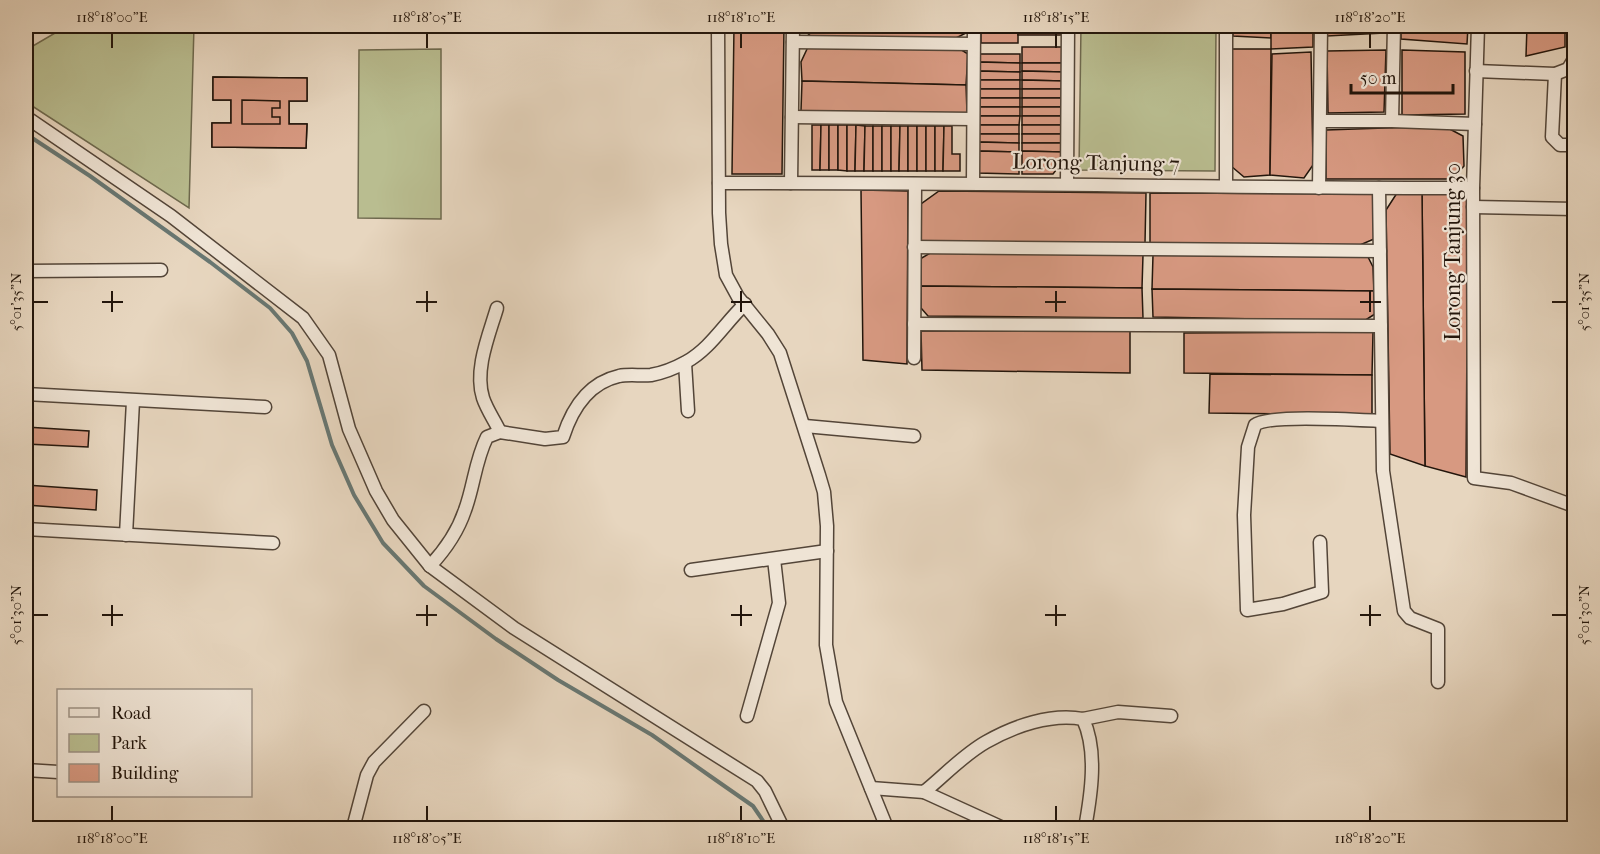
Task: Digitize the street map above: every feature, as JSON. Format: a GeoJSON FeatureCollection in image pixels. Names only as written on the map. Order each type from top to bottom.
{"type":"FeatureCollection","features":[{"type":"Feature","properties":{"kind":"street"},"geometry":{"type":"LineString","coordinates":[[718,26],[719,183],[721,244],[724,262],[732,286],[780,353],[805,426],[824,492],[827,551],[826,645],[832,688],[887,828]]}},
{"type":"Feature","properties":{"kind":"street"},"geometry":{"type":"LineString","coordinates":[[791,183],[793,26]]}},
{"type":"Feature","properties":{"kind":"street"},"geometry":{"type":"LineString","coordinates":[[974,26],[974,183]]}},
{"type":"Feature","properties":{"kind":"street"},"geometry":{"type":"LineString","coordinates":[[1067,183],[1068,26]]}},
{"type":"Feature","properties":{"kind":"street"},"geometry":{"type":"LineString","coordinates":[[1226,26],[1226,186]]}},
{"type":"Feature","properties":{"kind":"street"},"geometry":{"type":"LineString","coordinates":[[1319,188],[1321,26]]}},
{"type":"Feature","properties":{"kind":"street"},"geometry":{"type":"LineString","coordinates":[[1392,122],[1394,26]]}},
{"type":"Feature","properties":{"kind":"street","name":"Lorong Tanjung 30"},"geometry":{"type":"LineString","coordinates":[[1478,26],[1473,188],[1474,478],[1511,483],[1575,506]]}},
{"type":"Feature","properties":{"kind":"street"},"geometry":{"type":"LineString","coordinates":[[793,42],[973,44]]}},
{"type":"Feature","properties":{"kind":"street"},"geometry":{"type":"LineString","coordinates":[[1476,71],[1555,74],[1568,69],[1575,58]]}},
{"type":"Feature","properties":{"kind":"street"},"geometry":{"type":"LineString","coordinates":[[1555,74],[1552,137],[1560,145],[1575,145]]}},
{"type":"Feature","properties":{"kind":"street"},"geometry":{"type":"LineString","coordinates":[[26,117],[171,216],[303,318],[329,355],[350,429],[375,491],[393,519],[430,566],[514,628],[757,781],[765,791],[783,828]]}},
{"type":"Feature","properties":{"kind":"street"},"geometry":{"type":"LineString","coordinates":[[792,117],[973,119]]}},
{"type":"Feature","properties":{"kind":"street"},"geometry":{"type":"LineString","coordinates":[[1321,122],[1475,124]]}},
{"type":"Feature","properties":{"kind":"street","name":"Lorong Tanjung 7"},"geometry":{"type":"LineString","coordinates":[[719,183],[1067,183],[1319,188],[1473,188]]}},
{"type":"Feature","properties":{"kind":"street"},"geometry":{"type":"LineString","coordinates":[[914,358],[915,184]]}},
{"type":"Feature","properties":{"kind":"street"},"geometry":{"type":"LineString","coordinates":[[1379,188],[1383,468],[1404,610],[1410,618],[1438,629],[1438,682]]}},
{"type":"Feature","properties":{"kind":"street"},"geometry":{"type":"LineString","coordinates":[[1473,207],[1575,209]]}},
{"type":"Feature","properties":{"kind":"street"},"geometry":{"type":"LineString","coordinates":[[914,248],[1380,251]]}},
{"type":"Feature","properties":{"kind":"street"},"geometry":{"type":"LineString","coordinates":[[26,271],[161,270]]}},
{"type":"Feature","properties":{"kind":"street"},"geometry":{"type":"LineString","coordinates":[[430,566],[444,551],[465,512],[477,460],[487,437],[501,432],[545,439],[563,437],[579,400],[606,380],[620,376],[651,375],[685,363],[700,352],[745,304]]}},
{"type":"Feature","properties":{"kind":"street"},"geometry":{"type":"LineString","coordinates":[[497,308],[480,381],[483,398],[501,432]]}},
{"type":"Feature","properties":{"kind":"street"},"geometry":{"type":"LineString","coordinates":[[914,324],[1381,326]]}},
{"type":"Feature","properties":{"kind":"street"},"geometry":{"type":"LineString","coordinates":[[685,363],[688,411]]}},
{"type":"Feature","properties":{"kind":"street"},"geometry":{"type":"LineString","coordinates":[[26,394],[265,407]]}},
{"type":"Feature","properties":{"kind":"street"},"geometry":{"type":"LineString","coordinates":[[126,535],[133,401]]}},
{"type":"Feature","properties":{"kind":"street"},"geometry":{"type":"LineString","coordinates":[[1320,542],[1322,592],[1283,604],[1247,610],[1244,515],[1249,443],[1255,425],[1265,421],[1309,419],[1382,421]]}},
{"type":"Feature","properties":{"kind":"street"},"geometry":{"type":"LineString","coordinates":[[805,426],[914,436]]}},
{"type":"Feature","properties":{"kind":"street"},"geometry":{"type":"LineString","coordinates":[[26,529],[273,543]]}},
{"type":"Feature","properties":{"kind":"street"},"geometry":{"type":"LineString","coordinates":[[691,570],[827,551]]}},
{"type":"Feature","properties":{"kind":"street"},"geometry":{"type":"LineString","coordinates":[[747,716],[779,603],[774,559]]}},
{"type":"Feature","properties":{"kind":"street"},"geometry":{"type":"LineString","coordinates":[[353,828],[367,775],[374,762],[424,711]]}},
{"type":"Feature","properties":{"kind":"street"},"geometry":{"type":"LineString","coordinates":[[924,792],[978,748],[1006,733],[1050,718],[1083,719],[1118,712],[1171,716]]}},
{"type":"Feature","properties":{"kind":"street"},"geometry":{"type":"LineString","coordinates":[[1083,719],[1089,730],[1092,782],[1085,828]]}},
{"type":"Feature","properties":{"kind":"street"},"geometry":{"type":"LineString","coordinates":[[26,770],[57,772]]}},
{"type":"Feature","properties":{"kind":"street"},"geometry":{"type":"LineString","coordinates":[[871,788],[924,792],[1003,828]]}},
{"type":"Feature","properties":{"kind":"green space"},"geometry":{"type":"Polygon","coordinates":[[[67,26],[194,26],[189,208],[26,102],[26,50],[67,26]]]}},
{"type":"Feature","properties":{"kind":"green space"},"geometry":{"type":"Polygon","coordinates":[[[1081,26],[1216,26],[1215,171],[1079,170],[1081,26]]]}},
{"type":"Feature","properties":{"kind":"green space"},"geometry":{"type":"Polygon","coordinates":[[[441,49],[441,219],[358,218],[359,50],[441,49]]]}},
{"type":"Feature","properties":{"kind":"building"},"geometry":{"type":"Polygon","coordinates":[[[734,26],[784,26],[782,174],[732,174],[734,26]]]}},
{"type":"Feature","properties":{"kind":"building"},"geometry":{"type":"Polygon","coordinates":[[[801,26],[968,26],[968,32],[956,38],[812,37],[801,26]]]}},
{"type":"Feature","properties":{"kind":"building"},"geometry":{"type":"Polygon","coordinates":[[[981,26],[1018,26],[1018,43],[981,43],[981,26]]]}},
{"type":"Feature","properties":{"kind":"building"},"geometry":{"type":"Polygon","coordinates":[[[1018,26],[1061,26],[1061,35],[1018,35],[1018,26]]]}},
{"type":"Feature","properties":{"kind":"building"},"geometry":{"type":"Polygon","coordinates":[[[1233,26],[1271,26],[1271,38],[1233,36],[1233,26]]]}},
{"type":"Feature","properties":{"kind":"building"},"geometry":{"type":"Polygon","coordinates":[[[1271,26],[1313,26],[1313,47],[1271,49],[1271,26]]]}},
{"type":"Feature","properties":{"kind":"building"},"geometry":{"type":"Polygon","coordinates":[[[1327,26],[1385,26],[1384,33],[1327,36],[1327,26]]]}},
{"type":"Feature","properties":{"kind":"building"},"geometry":{"type":"Polygon","coordinates":[[[1401,26],[1468,26],[1467,44],[1401,39],[1401,26]]]}},
{"type":"Feature","properties":{"kind":"building"},"geometry":{"type":"Polygon","coordinates":[[[1527,26],[1565,26],[1565,47],[1526,56],[1527,26]]]}},
{"type":"Feature","properties":{"kind":"building"},"geometry":{"type":"Polygon","coordinates":[[[808,47],[960,49],[968,54],[966,85],[802,81],[801,62],[808,47]]]}},
{"type":"Feature","properties":{"kind":"building"},"geometry":{"type":"Polygon","coordinates":[[[1022,47],[1064,47],[1064,63],[1022,63],[1022,47]]]}},
{"type":"Feature","properties":{"kind":"building"},"geometry":{"type":"Polygon","coordinates":[[[1231,49],[1271,49],[1270,175],[1244,177],[1231,166],[1231,49]]]}},
{"type":"Feature","properties":{"kind":"building"},"geometry":{"type":"Polygon","coordinates":[[[1386,50],[1384,112],[1328,113],[1327,51],[1386,50]]]}},
{"type":"Feature","properties":{"kind":"building"},"geometry":{"type":"Polygon","coordinates":[[[1402,50],[1465,52],[1465,114],[1402,115],[1402,50]]]}},
{"type":"Feature","properties":{"kind":"building"},"geometry":{"type":"Polygon","coordinates":[[[1311,52],[1313,165],[1304,178],[1270,175],[1272,54],[1311,52]]]}},
{"type":"Feature","properties":{"kind":"building"},"geometry":{"type":"Polygon","coordinates":[[[978,54],[1020,54],[1020,63],[978,62],[978,54]]]}},
{"type":"Feature","properties":{"kind":"building"},"geometry":{"type":"Polygon","coordinates":[[[978,62],[1020,63],[1020,72],[978,71],[978,62]]]}},
{"type":"Feature","properties":{"kind":"building"},"geometry":{"type":"Polygon","coordinates":[[[1022,63],[1064,63],[1064,72],[1022,71],[1022,63]]]}},
{"type":"Feature","properties":{"kind":"building"},"geometry":{"type":"Polygon","coordinates":[[[978,71],[1020,72],[1020,80],[978,80],[978,71]]]}},
{"type":"Feature","properties":{"kind":"building"},"geometry":{"type":"Polygon","coordinates":[[[1022,71],[1064,72],[1064,81],[1022,80],[1022,71]]]}},
{"type":"Feature","properties":{"kind":"building"},"geometry":{"type":"Polygon","coordinates":[[[213,77],[307,78],[307,101],[289,101],[289,124],[307,124],[306,148],[212,147],[212,123],[231,123],[231,100],[213,100],[213,77]],[[242,100],[242,124],[280,124],[280,117],[272,117],[272,108],[280,108],[280,101],[242,100]]]}},
{"type":"Feature","properties":{"kind":"building"},"geometry":{"type":"Polygon","coordinates":[[[213,77],[307,78],[307,101],[289,101],[289,124],[307,124],[306,148],[212,147],[212,123],[231,123],[231,100],[213,100],[213,77]]]}},
{"type":"Feature","properties":{"kind":"building"},"geometry":{"type":"Polygon","coordinates":[[[978,80],[1020,80],[1020,89],[978,89],[978,80]]]}},
{"type":"Feature","properties":{"kind":"building"},"geometry":{"type":"Polygon","coordinates":[[[1022,80],[1064,81],[1064,89],[1022,89],[1022,80]]]}},
{"type":"Feature","properties":{"kind":"building"},"geometry":{"type":"Polygon","coordinates":[[[802,81],[966,85],[967,113],[801,111],[802,81]]]}},
{"type":"Feature","properties":{"kind":"building"},"geometry":{"type":"Polygon","coordinates":[[[978,89],[1020,89],[1020,98],[978,98],[978,89]]]}},
{"type":"Feature","properties":{"kind":"building"},"geometry":{"type":"Polygon","coordinates":[[[1022,89],[1064,89],[1064,98],[1022,98],[1022,89]]]}},
{"type":"Feature","properties":{"kind":"building"},"geometry":{"type":"Polygon","coordinates":[[[978,98],[1020,98],[1020,107],[978,107],[978,98]]]}},
{"type":"Feature","properties":{"kind":"building"},"geometry":{"type":"Polygon","coordinates":[[[1022,98],[1064,98],[1064,107],[1022,107],[1022,98]]]}},
{"type":"Feature","properties":{"kind":"building"},"geometry":{"type":"Polygon","coordinates":[[[242,100],[280,101],[280,108],[272,108],[272,117],[280,117],[280,124],[242,124],[242,100]]]}},
{"type":"Feature","properties":{"kind":"building"},"geometry":{"type":"Polygon","coordinates":[[[978,107],[1020,107],[1020,116],[978,116],[978,107]]]}},
{"type":"Feature","properties":{"kind":"building"},"geometry":{"type":"Polygon","coordinates":[[[1022,107],[1064,107],[1064,116],[1022,116],[1022,107]]]}},
{"type":"Feature","properties":{"kind":"building"},"geometry":{"type":"Polygon","coordinates":[[[978,116],[1020,116],[1019,125],[978,125],[978,116]]]}},
{"type":"Feature","properties":{"kind":"building"},"geometry":{"type":"Polygon","coordinates":[[[1022,116],[1064,116],[1064,125],[1022,125],[1022,116]]]}},
{"type":"Feature","properties":{"kind":"building"},"geometry":{"type":"Polygon","coordinates":[[[812,125],[821,125],[820,170],[812,170],[812,125]]]}},
{"type":"Feature","properties":{"kind":"building"},"geometry":{"type":"Polygon","coordinates":[[[821,125],[829,125],[829,170],[820,170],[821,125]]]}},
{"type":"Feature","properties":{"kind":"building"},"geometry":{"type":"Polygon","coordinates":[[[829,125],[838,125],[838,170],[829,170],[829,125]]]}},
{"type":"Feature","properties":{"kind":"building"},"geometry":{"type":"Polygon","coordinates":[[[838,125],[847,125],[847,171],[838,170],[838,125]]]}},
{"type":"Feature","properties":{"kind":"building"},"geometry":{"type":"Polygon","coordinates":[[[847,125],[856,125],[855,171],[847,171],[847,125]]]}},
{"type":"Feature","properties":{"kind":"building"},"geometry":{"type":"Polygon","coordinates":[[[856,125],[865,126],[864,171],[855,171],[856,125]]]}},
{"type":"Feature","properties":{"kind":"building"},"geometry":{"type":"Polygon","coordinates":[[[978,125],[1019,125],[1019,134],[978,134],[978,125]]]}},
{"type":"Feature","properties":{"kind":"building"},"geometry":{"type":"Polygon","coordinates":[[[1022,125],[1064,125],[1063,134],[1022,134],[1022,125]]]}},
{"type":"Feature","properties":{"kind":"building"},"geometry":{"type":"Polygon","coordinates":[[[865,126],[873,126],[873,171],[864,171],[865,126]]]}},
{"type":"Feature","properties":{"kind":"building"},"geometry":{"type":"Polygon","coordinates":[[[873,126],[882,126],[882,171],[873,171],[873,126]]]}},
{"type":"Feature","properties":{"kind":"building"},"geometry":{"type":"Polygon","coordinates":[[[882,126],[891,126],[891,171],[882,171],[882,126]]]}},
{"type":"Feature","properties":{"kind":"building"},"geometry":{"type":"Polygon","coordinates":[[[891,126],[900,126],[899,171],[891,171],[891,126]]]}},
{"type":"Feature","properties":{"kind":"building"},"geometry":{"type":"Polygon","coordinates":[[[900,126],[908,126],[908,171],[899,171],[900,126]]]}},
{"type":"Feature","properties":{"kind":"building"},"geometry":{"type":"Polygon","coordinates":[[[908,126],[917,126],[917,171],[908,171],[908,126]]]}},
{"type":"Feature","properties":{"kind":"building"},"geometry":{"type":"Polygon","coordinates":[[[917,126],[926,126],[926,171],[917,171],[917,126]]]}},
{"type":"Feature","properties":{"kind":"building"},"geometry":{"type":"Polygon","coordinates":[[[926,126],[935,126],[935,171],[926,171],[926,126]]]}},
{"type":"Feature","properties":{"kind":"building"},"geometry":{"type":"Polygon","coordinates":[[[935,126],[944,126],[943,171],[935,171],[935,126]]]}},
{"type":"Feature","properties":{"kind":"building"},"geometry":{"type":"Polygon","coordinates":[[[944,126],[952,126],[952,154],[960,154],[960,171],[943,171],[944,126]]]}},
{"type":"Feature","properties":{"kind":"building"},"geometry":{"type":"Polygon","coordinates":[[[1444,126],[1463,136],[1464,166],[1453,179],[1326,179],[1326,130],[1444,126]]]}},
{"type":"Feature","properties":{"kind":"building"},"geometry":{"type":"Polygon","coordinates":[[[978,134],[1019,134],[1019,143],[978,142],[978,134]]]}},
{"type":"Feature","properties":{"kind":"building"},"geometry":{"type":"Polygon","coordinates":[[[1022,134],[1063,134],[1063,143],[1022,143],[1022,134]]]}},
{"type":"Feature","properties":{"kind":"building"},"geometry":{"type":"Polygon","coordinates":[[[978,142],[1019,143],[1019,152],[978,151],[978,142]]]}},
{"type":"Feature","properties":{"kind":"building"},"geometry":{"type":"Polygon","coordinates":[[[1022,143],[1063,143],[1063,152],[1022,151],[1022,143]]]}},
{"type":"Feature","properties":{"kind":"building"},"geometry":{"type":"Polygon","coordinates":[[[978,151],[1019,152],[1019,174],[977,173],[978,151]]]}},
{"type":"Feature","properties":{"kind":"building"},"geometry":{"type":"Polygon","coordinates":[[[1022,151],[1063,152],[1063,161],[1053,174],[1022,174],[1022,151]]]}},
{"type":"Feature","properties":{"kind":"building"},"geometry":{"type":"Polygon","coordinates":[[[1458,189],[1468,199],[1466,477],[1425,466],[1422,192],[1458,189]]]}},
{"type":"Feature","properties":{"kind":"building"},"geometry":{"type":"Polygon","coordinates":[[[861,190],[908,191],[907,364],[863,360],[861,190]]]}},
{"type":"Feature","properties":{"kind":"building"},"geometry":{"type":"Polygon","coordinates":[[[939,191],[1146,193],[1145,243],[920,242],[921,204],[939,191]]]}},
{"type":"Feature","properties":{"kind":"building"},"geometry":{"type":"Polygon","coordinates":[[[1422,192],[1425,466],[1390,454],[1386,210],[1397,193],[1422,192]]]}},
{"type":"Feature","properties":{"kind":"building"},"geometry":{"type":"Polygon","coordinates":[[[1150,193],[1374,194],[1374,239],[1360,245],[1150,243],[1150,193]]]}},
{"type":"Feature","properties":{"kind":"building"},"geometry":{"type":"Polygon","coordinates":[[[932,252],[1143,255],[1142,288],[921,286],[920,259],[932,252]]]}},
{"type":"Feature","properties":{"kind":"building"},"geometry":{"type":"Polygon","coordinates":[[[1153,255],[1368,257],[1373,267],[1374,291],[1152,289],[1153,255]]]}},
{"type":"Feature","properties":{"kind":"building"},"geometry":{"type":"Polygon","coordinates":[[[921,286],[1142,288],[1143,318],[928,316],[921,308],[921,286]]]}},
{"type":"Feature","properties":{"kind":"building"},"geometry":{"type":"Polygon","coordinates":[[[1152,289],[1374,291],[1375,314],[1364,321],[1153,317],[1152,289]]]}},
{"type":"Feature","properties":{"kind":"building"},"geometry":{"type":"Polygon","coordinates":[[[921,331],[1130,331],[1130,373],[922,370],[921,331]]]}},
{"type":"Feature","properties":{"kind":"building"},"geometry":{"type":"Polygon","coordinates":[[[1373,332],[1372,375],[1184,373],[1184,333],[1373,332]]]}},
{"type":"Feature","properties":{"kind":"building"},"geometry":{"type":"Polygon","coordinates":[[[1210,374],[1372,375],[1372,415],[1209,413],[1210,374]]]}},
{"type":"Feature","properties":{"kind":"building"},"geometry":{"type":"Polygon","coordinates":[[[26,427],[89,431],[88,447],[26,444],[26,427]]]}},
{"type":"Feature","properties":{"kind":"building"},"geometry":{"type":"Polygon","coordinates":[[[26,485],[97,490],[96,510],[26,505],[26,485]]]}},
{"type":"Feature","properties":{"kind":"waterway"},"geometry":{"type":"LineString","coordinates":[[26,134],[90,176],[270,308],[292,333],[307,361],[332,445],[354,495],[383,543],[424,586],[496,639],[558,680],[652,735],[753,806],[768,828]]}}]}
